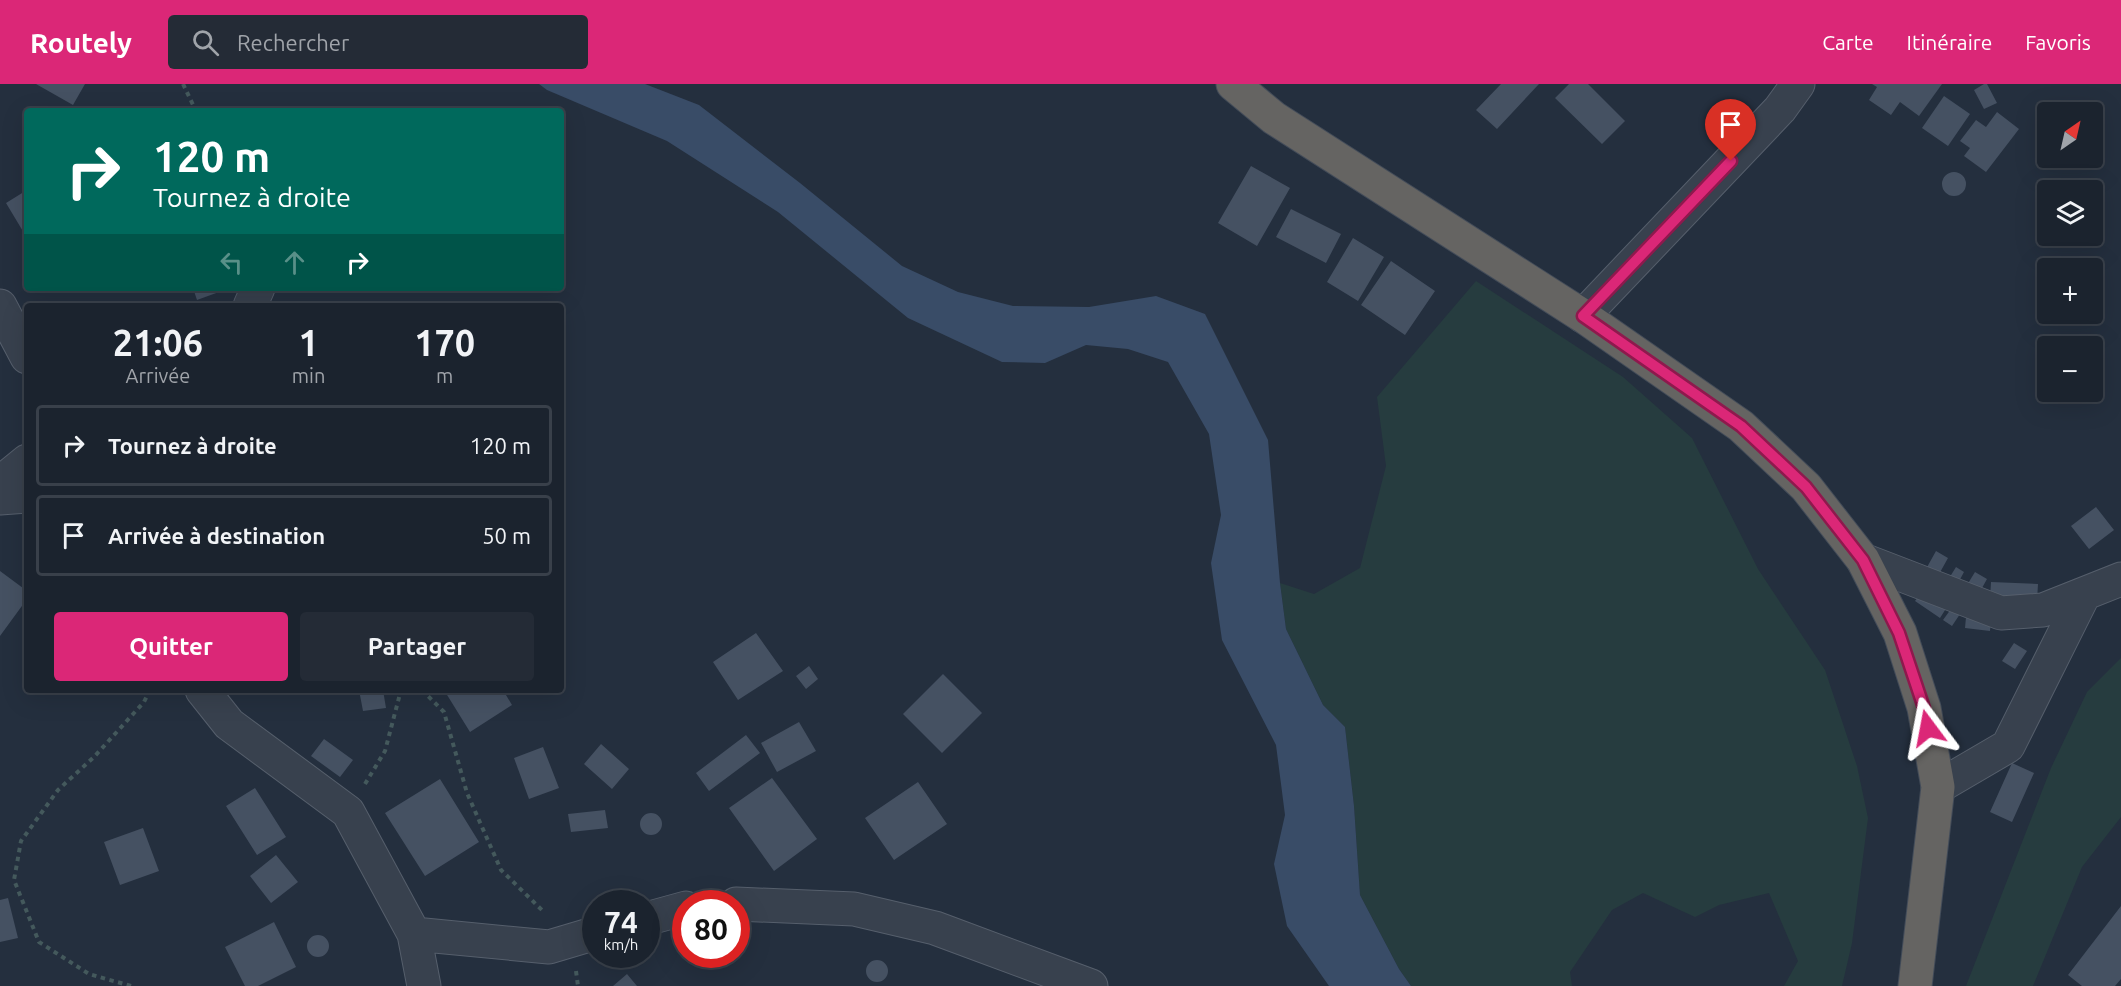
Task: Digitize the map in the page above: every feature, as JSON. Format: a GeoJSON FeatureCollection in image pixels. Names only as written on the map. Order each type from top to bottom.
{"type":"FeatureCollection","features":[{"type":"Feature","properties":{"kind":"highway"},"geometry":{"type":"LineString","coordinates":[[1233,84],[1274,118],[1583,316],[1741,426],[1806,487],[1863,560],[1899,633],[1921,697],[1938,788],[1915,986]]}},
{"type":"Feature","properties":{"kind":"street"},"geometry":{"type":"LineString","coordinates":[[1583,316],[1780,110],[1798,84]]}},
{"type":"Feature","properties":{"kind":"street"},"geometry":{"type":"LineString","coordinates":[[0,306],[24,351]]}},
{"type":"Feature","properties":{"kind":"street"},"geometry":{"type":"LineString","coordinates":[[0,483],[24,463]]}},
{"type":"Feature","properties":{"kind":"street"},"geometry":{"type":"LineString","coordinates":[[0,498],[24,496]]}},
{"type":"Feature","properties":{"kind":"street"},"geometry":{"type":"LineString","coordinates":[[1863,560],[2001,613],[2043,610],[2121,579]]}},
{"type":"Feature","properties":{"kind":"street"},"geometry":{"type":"LineString","coordinates":[[1938,788],[2008,746],[2084,594]]}},
{"type":"Feature","properties":{"kind":"street"},"geometry":{"type":"LineString","coordinates":[[204,693],[229,724],[348,812],[414,934],[424,986]]}},
{"type":"Feature","properties":{"kind":"street"},"geometry":{"type":"LineString","coordinates":[[750,905],[854,909],[935,928],[1091,986]]}},
{"type":"Feature","properties":{"kind":"street"},"geometry":{"type":"LineString","coordinates":[[414,934],[549,947],[582,938]]}},
{"type":"Feature","properties":{"kind":"path"},"geometry":{"type":"LineString","coordinates":[[183,84],[195,108]]}},
{"type":"Feature","properties":{"kind":"path"},"geometry":{"type":"LineString","coordinates":[[131,986],[89,974],[39,942],[14,880],[21,841],[58,790],[94,757],[144,702],[148,693]]}},
{"type":"Feature","properties":{"kind":"path"},"geometry":{"type":"LineString","coordinates":[[348,812],[385,751],[400,693]]}},
{"type":"Feature","properties":{"kind":"path"},"geometry":{"type":"LineString","coordinates":[[425,693],[444,712],[467,793],[501,870],[582,935]]}},
{"type":"Feature","properties":{"kind":"green space"},"geometry":{"type":"Polygon","coordinates":[[[1476,281],[1623,377],[1692,438],[1758,569],[1825,670],[1857,766],[1868,818],[1852,943],[1842,986],[1784,986],[1798,961],[1769,893],[1719,905],[1695,917],[1643,893],[1612,910],[1570,972],[1572,986],[1411,986],[1399,969],[1360,895],[1354,806],[1345,727],[1323,705],[1286,629],[1280,583],[1314,594],[1360,568],[1386,466],[1377,397],[1476,281]]]}},
{"type":"Feature","properties":{"kind":"green space"},"geometry":{"type":"Polygon","coordinates":[[[2121,658],[2121,817],[2082,867],[2033,986],[1966,986],[2051,768],[2087,692],[2121,658]]]}},
{"type":"Feature","properties":{"kind":"water"},"geometry":{"type":"Polygon","coordinates":[[[539,84],[645,84],[699,105],[902,266],[958,292],[1013,306],[1089,307],[1156,296],[1205,314],[1268,440],[1286,629],[1323,705],[1345,727],[1354,806],[1360,895],[1399,969],[1411,986],[1329,986],[1287,926],[1274,864],[1285,815],[1276,745],[1222,640],[1211,563],[1221,515],[1209,434],[1168,362],[1128,349],[1086,345],[1045,363],[1002,362],[908,318],[778,212],[667,141],[547,90],[539,84]]]}},
{"type":"Feature","properties":{"kind":"building"},"geometry":{"type":"Polygon","coordinates":[[[36,84],[85,84],[73,105],[36,84]]]}},
{"type":"Feature","properties":{"kind":"building"},"geometry":{"type":"Polygon","coordinates":[[[1501,84],[1539,84],[1497,129],[1476,110],[1501,84]]]}},
{"type":"Feature","properties":{"kind":"building"},"geometry":{"type":"Polygon","coordinates":[[[1569,84],[1588,84],[1625,121],[1602,144],[1555,98],[1569,84]]]}},
{"type":"Feature","properties":{"kind":"building"},"geometry":{"type":"Polygon","coordinates":[[[1872,84],[1942,84],[1919,116],[1900,102],[1891,115],[1869,100],[1877,87],[1872,84]]]}},
{"type":"Feature","properties":{"kind":"building"},"geometry":{"type":"Polygon","coordinates":[[[1987,84],[1997,103],[1984,109],[1974,90],[1987,84]]]}},
{"type":"Feature","properties":{"kind":"building"},"geometry":{"type":"Polygon","coordinates":[[[1944,96],[1970,114],[1948,146],[1922,128],[1944,96]]]}},
{"type":"Feature","properties":{"kind":"building"},"geometry":{"type":"Polygon","coordinates":[[[1997,112],[2019,129],[1986,172],[1964,156],[1970,148],[1960,141],[1976,120],[1986,127],[1997,112]]]}},
{"type":"Feature","properties":{"kind":"building"},"geometry":{"type":"Polygon","coordinates":[[[1251,166],[1290,188],[1257,246],[1218,223],[1251,166]]]}},
{"type":"Feature","properties":{"kind":"building"},"geometry":{"type":"Polygon","coordinates":[[[1954,172],[1963,175],[1966,184],[1963,193],[1954,196],[1945,193],[1942,184],[1945,175],[1954,172]]]}},
{"type":"Feature","properties":{"kind":"building"},"geometry":{"type":"Polygon","coordinates":[[[24,192],[24,233],[6,203],[24,192]]]}},
{"type":"Feature","properties":{"kind":"building"},"geometry":{"type":"Polygon","coordinates":[[[1291,209],[1341,234],[1326,263],[1276,237],[1291,209]]]}},
{"type":"Feature","properties":{"kind":"building"},"geometry":{"type":"Polygon","coordinates":[[[1353,238],[1384,257],[1358,301],[1327,282],[1353,238]]]}},
{"type":"Feature","properties":{"kind":"building"},"geometry":{"type":"Polygon","coordinates":[[[1391,261],[1435,291],[1405,335],[1361,305],[1391,261]]]}},
{"type":"Feature","properties":{"kind":"building"},"geometry":{"type":"Polygon","coordinates":[[[194,291],[222,291],[197,300],[194,291]]]}},
{"type":"Feature","properties":{"kind":"building"},"geometry":{"type":"Polygon","coordinates":[[[2096,507],[2114,530],[2089,549],[2071,526],[2096,507]]]}},
{"type":"Feature","properties":{"kind":"building"},"geometry":{"type":"Polygon","coordinates":[[[1936,551],[1948,558],[1938,576],[1926,569],[1936,551]]]}},
{"type":"Feature","properties":{"kind":"building"},"geometry":{"type":"Polygon","coordinates":[[[1956,567],[1964,572],[1957,585],[1948,580],[1956,567]]]}},
{"type":"Feature","properties":{"kind":"building"},"geometry":{"type":"Polygon","coordinates":[[[0,571],[24,589],[24,603],[0,636],[0,571]]]}},
{"type":"Feature","properties":{"kind":"building"},"geometry":{"type":"Polygon","coordinates":[[[1975,572],[1987,579],[1977,597],[1964,590],[1975,572]]]}},
{"type":"Feature","properties":{"kind":"building"},"geometry":{"type":"Polygon","coordinates":[[[1991,582],[2038,584],[2037,601],[1990,599],[1991,582]]]}},
{"type":"Feature","properties":{"kind":"building"},"geometry":{"type":"Polygon","coordinates":[[[1922,591],[1947,607],[1940,618],[1915,601],[1922,591]]]}},
{"type":"Feature","properties":{"kind":"building"},"geometry":{"type":"Polygon","coordinates":[[[1951,609],[1960,614],[1952,626],[1943,620],[1951,609]]]}},
{"type":"Feature","properties":{"kind":"building"},"geometry":{"type":"Polygon","coordinates":[[[1966,617],[1991,620],[1990,631],[1965,628],[1966,617]]]}},
{"type":"Feature","properties":{"kind":"building"},"geometry":{"type":"Polygon","coordinates":[[[756,633],[783,671],[738,700],[713,662],[756,633]]]}},
{"type":"Feature","properties":{"kind":"building"},"geometry":{"type":"Polygon","coordinates":[[[2014,643],[2027,651],[2015,669],[2002,661],[2014,643]]]}},
{"type":"Feature","properties":{"kind":"building"},"geometry":{"type":"Polygon","coordinates":[[[809,666],[818,679],[806,689],[796,676],[809,666]]]}},
{"type":"Feature","properties":{"kind":"building"},"geometry":{"type":"Polygon","coordinates":[[[943,674],[982,713],[942,753],[903,714],[943,674]]]}},
{"type":"Feature","properties":{"kind":"building"},"geometry":{"type":"Polygon","coordinates":[[[360,693],[384,693],[386,708],[363,711],[360,693]]]}},
{"type":"Feature","properties":{"kind":"building"},"geometry":{"type":"Polygon","coordinates":[[[446,693],[505,693],[512,705],[470,732],[446,693]]]}},
{"type":"Feature","properties":{"kind":"building"},"geometry":{"type":"Polygon","coordinates":[[[799,722],[816,751],[777,772],[761,743],[799,722]]]}},
{"type":"Feature","properties":{"kind":"building"},"geometry":{"type":"Polygon","coordinates":[[[746,735],[760,753],[709,791],[696,773],[746,735]]]}},
{"type":"Feature","properties":{"kind":"building"},"geometry":{"type":"Polygon","coordinates":[[[324,739],[353,760],[340,777],[311,756],[324,739]]]}},
{"type":"Feature","properties":{"kind":"building"},"geometry":{"type":"Polygon","coordinates":[[[601,744],[629,769],[612,789],[584,764],[601,744]]]}},
{"type":"Feature","properties":{"kind":"building"},"geometry":{"type":"Polygon","coordinates":[[[543,747],[559,788],[529,799],[514,758],[543,747]]]}},
{"type":"Feature","properties":{"kind":"building"},"geometry":{"type":"Polygon","coordinates":[[[2012,763],[2034,773],[2012,822],[1990,812],[2012,763]]]}},
{"type":"Feature","properties":{"kind":"building"},"geometry":{"type":"Polygon","coordinates":[[[772,778],[817,839],[774,871],[729,808],[772,778]]]}},
{"type":"Feature","properties":{"kind":"building"},"geometry":{"type":"Polygon","coordinates":[[[440,779],[479,842],[425,876],[385,813],[440,779]]]}},
{"type":"Feature","properties":{"kind":"building"},"geometry":{"type":"Polygon","coordinates":[[[918,782],[947,824],[894,860],[865,818],[918,782]]]}},
{"type":"Feature","properties":{"kind":"building"},"geometry":{"type":"Polygon","coordinates":[[[255,788],[286,837],[257,855],[226,806],[255,788]]]}},
{"type":"Feature","properties":{"kind":"building"},"geometry":{"type":"Polygon","coordinates":[[[605,810],[608,828],[571,832],[568,814],[605,810]]]}},
{"type":"Feature","properties":{"kind":"building"},"geometry":{"type":"Polygon","coordinates":[[[651,813],[659,816],[662,824],[659,832],[651,835],[643,832],[640,824],[643,816],[651,813]]]}},
{"type":"Feature","properties":{"kind":"building"},"geometry":{"type":"Polygon","coordinates":[[[143,828],[159,871],[120,885],[104,842],[143,828]]]}},
{"type":"Feature","properties":{"kind":"building"},"geometry":{"type":"Polygon","coordinates":[[[276,855],[298,882],[271,903],[250,876],[276,855]]]}},
{"type":"Feature","properties":{"kind":"building"},"geometry":{"type":"Polygon","coordinates":[[[8,898],[18,938],[0,942],[0,900],[8,898]]]}},
{"type":"Feature","properties":{"kind":"building"},"geometry":{"type":"Polygon","coordinates":[[[2121,906],[2121,979],[2115,986],[2082,986],[2068,975],[2121,906]]]}},
{"type":"Feature","properties":{"kind":"building"},"geometry":{"type":"Polygon","coordinates":[[[274,922],[296,967],[258,986],[245,986],[225,947],[274,922]]]}},
{"type":"Feature","properties":{"kind":"building"},"geometry":{"type":"Polygon","coordinates":[[[318,935],[326,938],[329,946],[326,954],[318,957],[310,954],[307,946],[310,938],[318,935]]]}},
{"type":"Feature","properties":{"kind":"building"},"geometry":{"type":"Polygon","coordinates":[[[877,960],[885,963],[888,971],[885,979],[877,982],[869,979],[866,971],[869,963],[877,960]]]}},
{"type":"Feature","properties":{"kind":"building"},"geometry":{"type":"Polygon","coordinates":[[[627,974],[637,986],[613,986],[627,974]]]}},
{"type":"Feature","properties":{"kind":"route"},"geometry":{"type":"LineString","coordinates":[[1731,161],[1583,316],[1741,426],[1806,487],[1863,560],[1899,633],[1924,708],[1928,728]]}}]}
